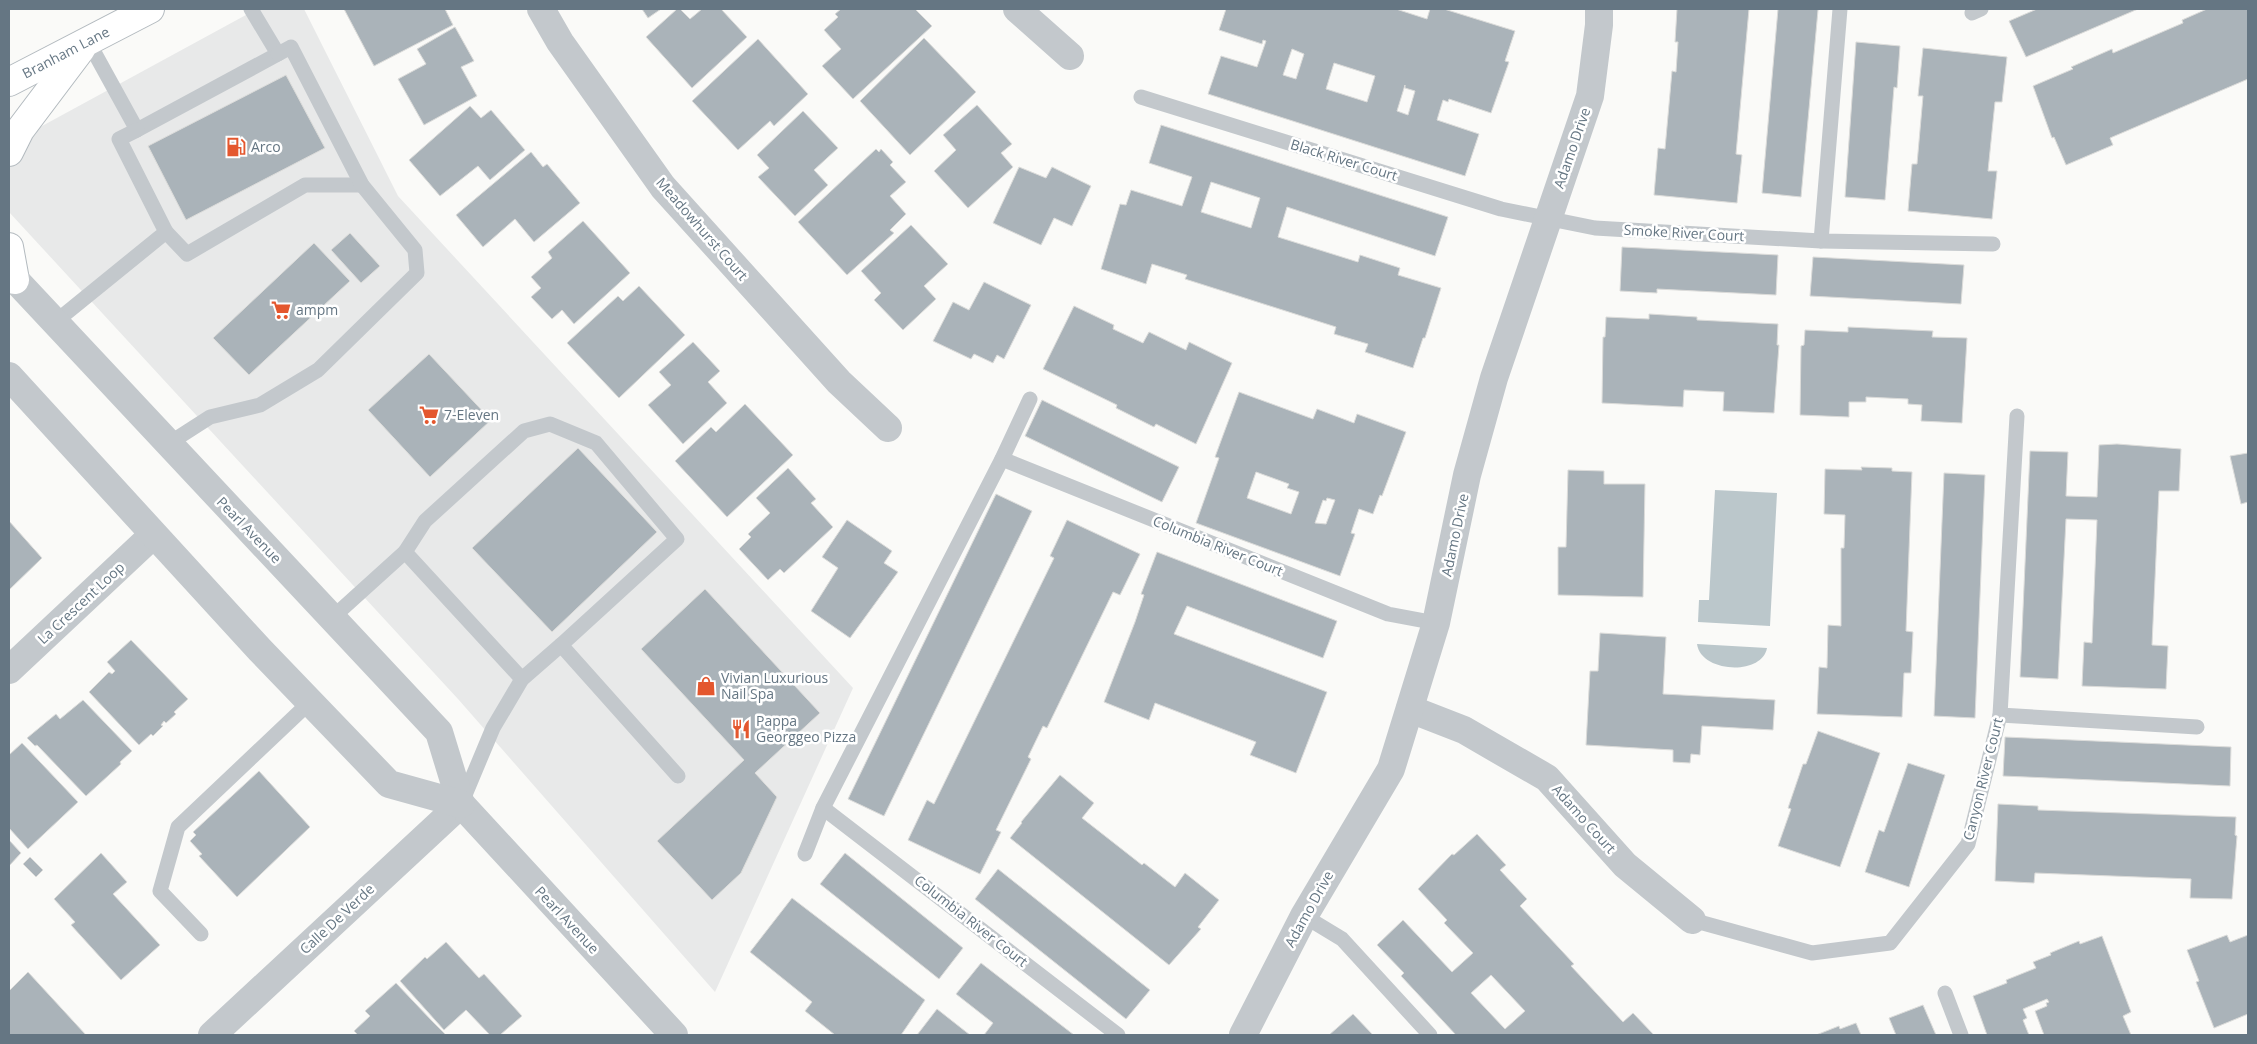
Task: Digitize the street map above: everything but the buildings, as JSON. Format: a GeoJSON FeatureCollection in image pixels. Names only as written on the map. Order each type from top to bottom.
{"type":"FeatureCollection","features":[{"type":"Feature","properties":{"kind":"main road","name":"Branham Lane"},"geometry":{"type":"LineString","coordinates":[[9,82],[150,9]]}},
{"type":"Feature","properties":{"kind":"main road"},"geometry":{"type":"LineString","coordinates":[[9,152],[20,130],[88,41]]}},
{"type":"Feature","properties":{"kind":"main road"},"geometry":{"type":"LineString","coordinates":[[9,247],[12,277]]}},
{"type":"Feature","properties":{"kind":"street","name":"Meadowhurst Court"},"geometry":{"type":"LineString","coordinates":[[541,9],[560,42],[663,187],[839,382],[888,428]]}},
{"type":"Feature","properties":{"kind":"street"},"geometry":{"type":"LineString","coordinates":[[1017,9],[1070,56]]}},
{"type":"Feature","properties":{"kind":"street","name":"Adamo Drive"},"geometry":{"type":"LineString","coordinates":[[1243,1035],[1304,916],[1391,769],[1436,623],[1467,475],[1484,413],[1590,96],[1599,25],[1599,9]]}},
{"type":"Feature","properties":{"kind":"street","name":"Pearl Avenue"},"geometry":{"type":"LineString","coordinates":[[12,277],[438,732],[461,804],[674,1035]]}},
{"type":"Feature","properties":{"kind":"street"},"geometry":{"type":"LineString","coordinates":[[9,376],[153,535],[389,784],[461,804]]}},
{"type":"Feature","properties":{"kind":"street","name":"La Crescent Loop"},"geometry":{"type":"LineString","coordinates":[[9,670],[153,535]]}},
{"type":"Feature","properties":{"kind":"street","name":"Adamo Court"},"geometry":{"type":"LineString","coordinates":[[1410,710],[1464,730],[1548,778],[1625,865],[1692,920]]}},
{"type":"Feature","properties":{"kind":"street","name":"Calle De Verde"},"geometry":{"type":"LineString","coordinates":[[212,1035],[461,804]]}},
{"type":"Feature","properties":{"kind":"lane"},"geometry":{"type":"LineString","coordinates":[[251,9],[278,54]]}},
{"type":"Feature","properties":{"kind":"lane"},"geometry":{"type":"LineString","coordinates":[[1821,241],[1840,9]]}},
{"type":"Feature","properties":{"kind":"lane"},"geometry":{"type":"LineString","coordinates":[[88,41],[137,130]]}},
{"type":"Feature","properties":{"kind":"lane"},"geometry":{"type":"LineString","coordinates":[[168,444],[210,417],[260,405],[318,370],[417,273],[415,250],[362,185],[291,47],[119,139],[166,232],[187,254],[305,185],[362,185]]}},
{"type":"Feature","properties":{"kind":"lane","name":"Black River Court"},"geometry":{"type":"LineString","coordinates":[[1141,97],[1501,209],[1548,218]]}},
{"type":"Feature","properties":{"kind":"lane","name":"Smoke River Court"},"geometry":{"type":"LineString","coordinates":[[1548,218],[1595,228],[1821,241],[1993,244]]}},
{"type":"Feature","properties":{"kind":"lane"},"geometry":{"type":"LineString","coordinates":[[54,322],[166,232]]}},
{"type":"Feature","properties":{"kind":"lane"},"geometry":{"type":"LineString","coordinates":[[804,854],[823,808],[1002,459],[1030,400]]}},
{"type":"Feature","properties":{"kind":"lane","name":"Canyon River Court"},"geometry":{"type":"LineString","coordinates":[[1692,920],[1812,953],[1890,943],[1968,844],[2000,715],[2017,416]]}},
{"type":"Feature","properties":{"kind":"lane"},"geometry":{"type":"LineString","coordinates":[[332,618],[405,552],[425,521],[524,431],[550,424],[596,444],[678,539],[522,678],[493,728],[461,804]]}},
{"type":"Feature","properties":{"kind":"lane","name":"Columbia River Court"},"geometry":{"type":"LineString","coordinates":[[1002,459],[1388,614],[1436,623]]}},
{"type":"Feature","properties":{"kind":"lane"},"geometry":{"type":"LineString","coordinates":[[405,552],[522,678]]}},
{"type":"Feature","properties":{"kind":"lane"},"geometry":{"type":"LineString","coordinates":[[561,645],[678,776]]}},
{"type":"Feature","properties":{"kind":"lane"},"geometry":{"type":"LineString","coordinates":[[201,934],[160,891],[178,828],[310,702]]}},
{"type":"Feature","properties":{"kind":"lane"},"geometry":{"type":"LineString","coordinates":[[2000,715],[2197,727]]}},
{"type":"Feature","properties":{"kind":"lane","name":"Columbia River Court"},"geometry":{"type":"LineString","coordinates":[[823,808],[1118,1035]]}},
{"type":"Feature","properties":{"kind":"lane"},"geometry":{"type":"LineString","coordinates":[[1304,916],[1342,939],[1430,1035]]}},
{"type":"Feature","properties":{"kind":"lane"},"geometry":{"type":"LineString","coordinates":[[1945,993],[1961,1035]]}},
{"type":"Feature","properties":{"kind":"shaded area"},"geometry":{"type":"Polygon","coordinates":[[[257,9],[304,9],[398,196],[853,688],[715,992],[458,699],[9,212],[9,144],[257,9]]]}},
{"type":"Feature","properties":{"kind":"shaded area"},"geometry":{"type":"Polygon","coordinates":[[[1715,490],[1777,493],[1770,626],[1698,622],[1699,600],[1709,600],[1715,490]]]}},
{"type":"Feature","properties":{"kind":"shaded area"},"geometry":{"type":"Polygon","coordinates":[[[1697,644],[1767,648],[1763,657],[1755,663],[1744,667],[1732,667],[1709,661],[1701,654],[1697,644]]]}},
{"type":"Feature","properties":{"kind":"place","name":"Arco"},"geometry":{"type":"Point","coordinates":[236,147]}},
{"type":"Feature","properties":{"kind":"place","name":"ampm"},"geometry":{"type":"Point","coordinates":[281,310]}},
{"type":"Feature","properties":{"kind":"place","name":"7-Eleven"},"geometry":{"type":"Point","coordinates":[429,415]}},
{"type":"Feature","properties":{"kind":"place","name":"Vivian Luxurious Nail Spa"},"geometry":{"type":"Point","coordinates":[706,686]}},
{"type":"Feature","properties":{"kind":"place","name":"Pappa Georggeo Pizza"},"geometry":{"type":"Point","coordinates":[741,729]}}]}
